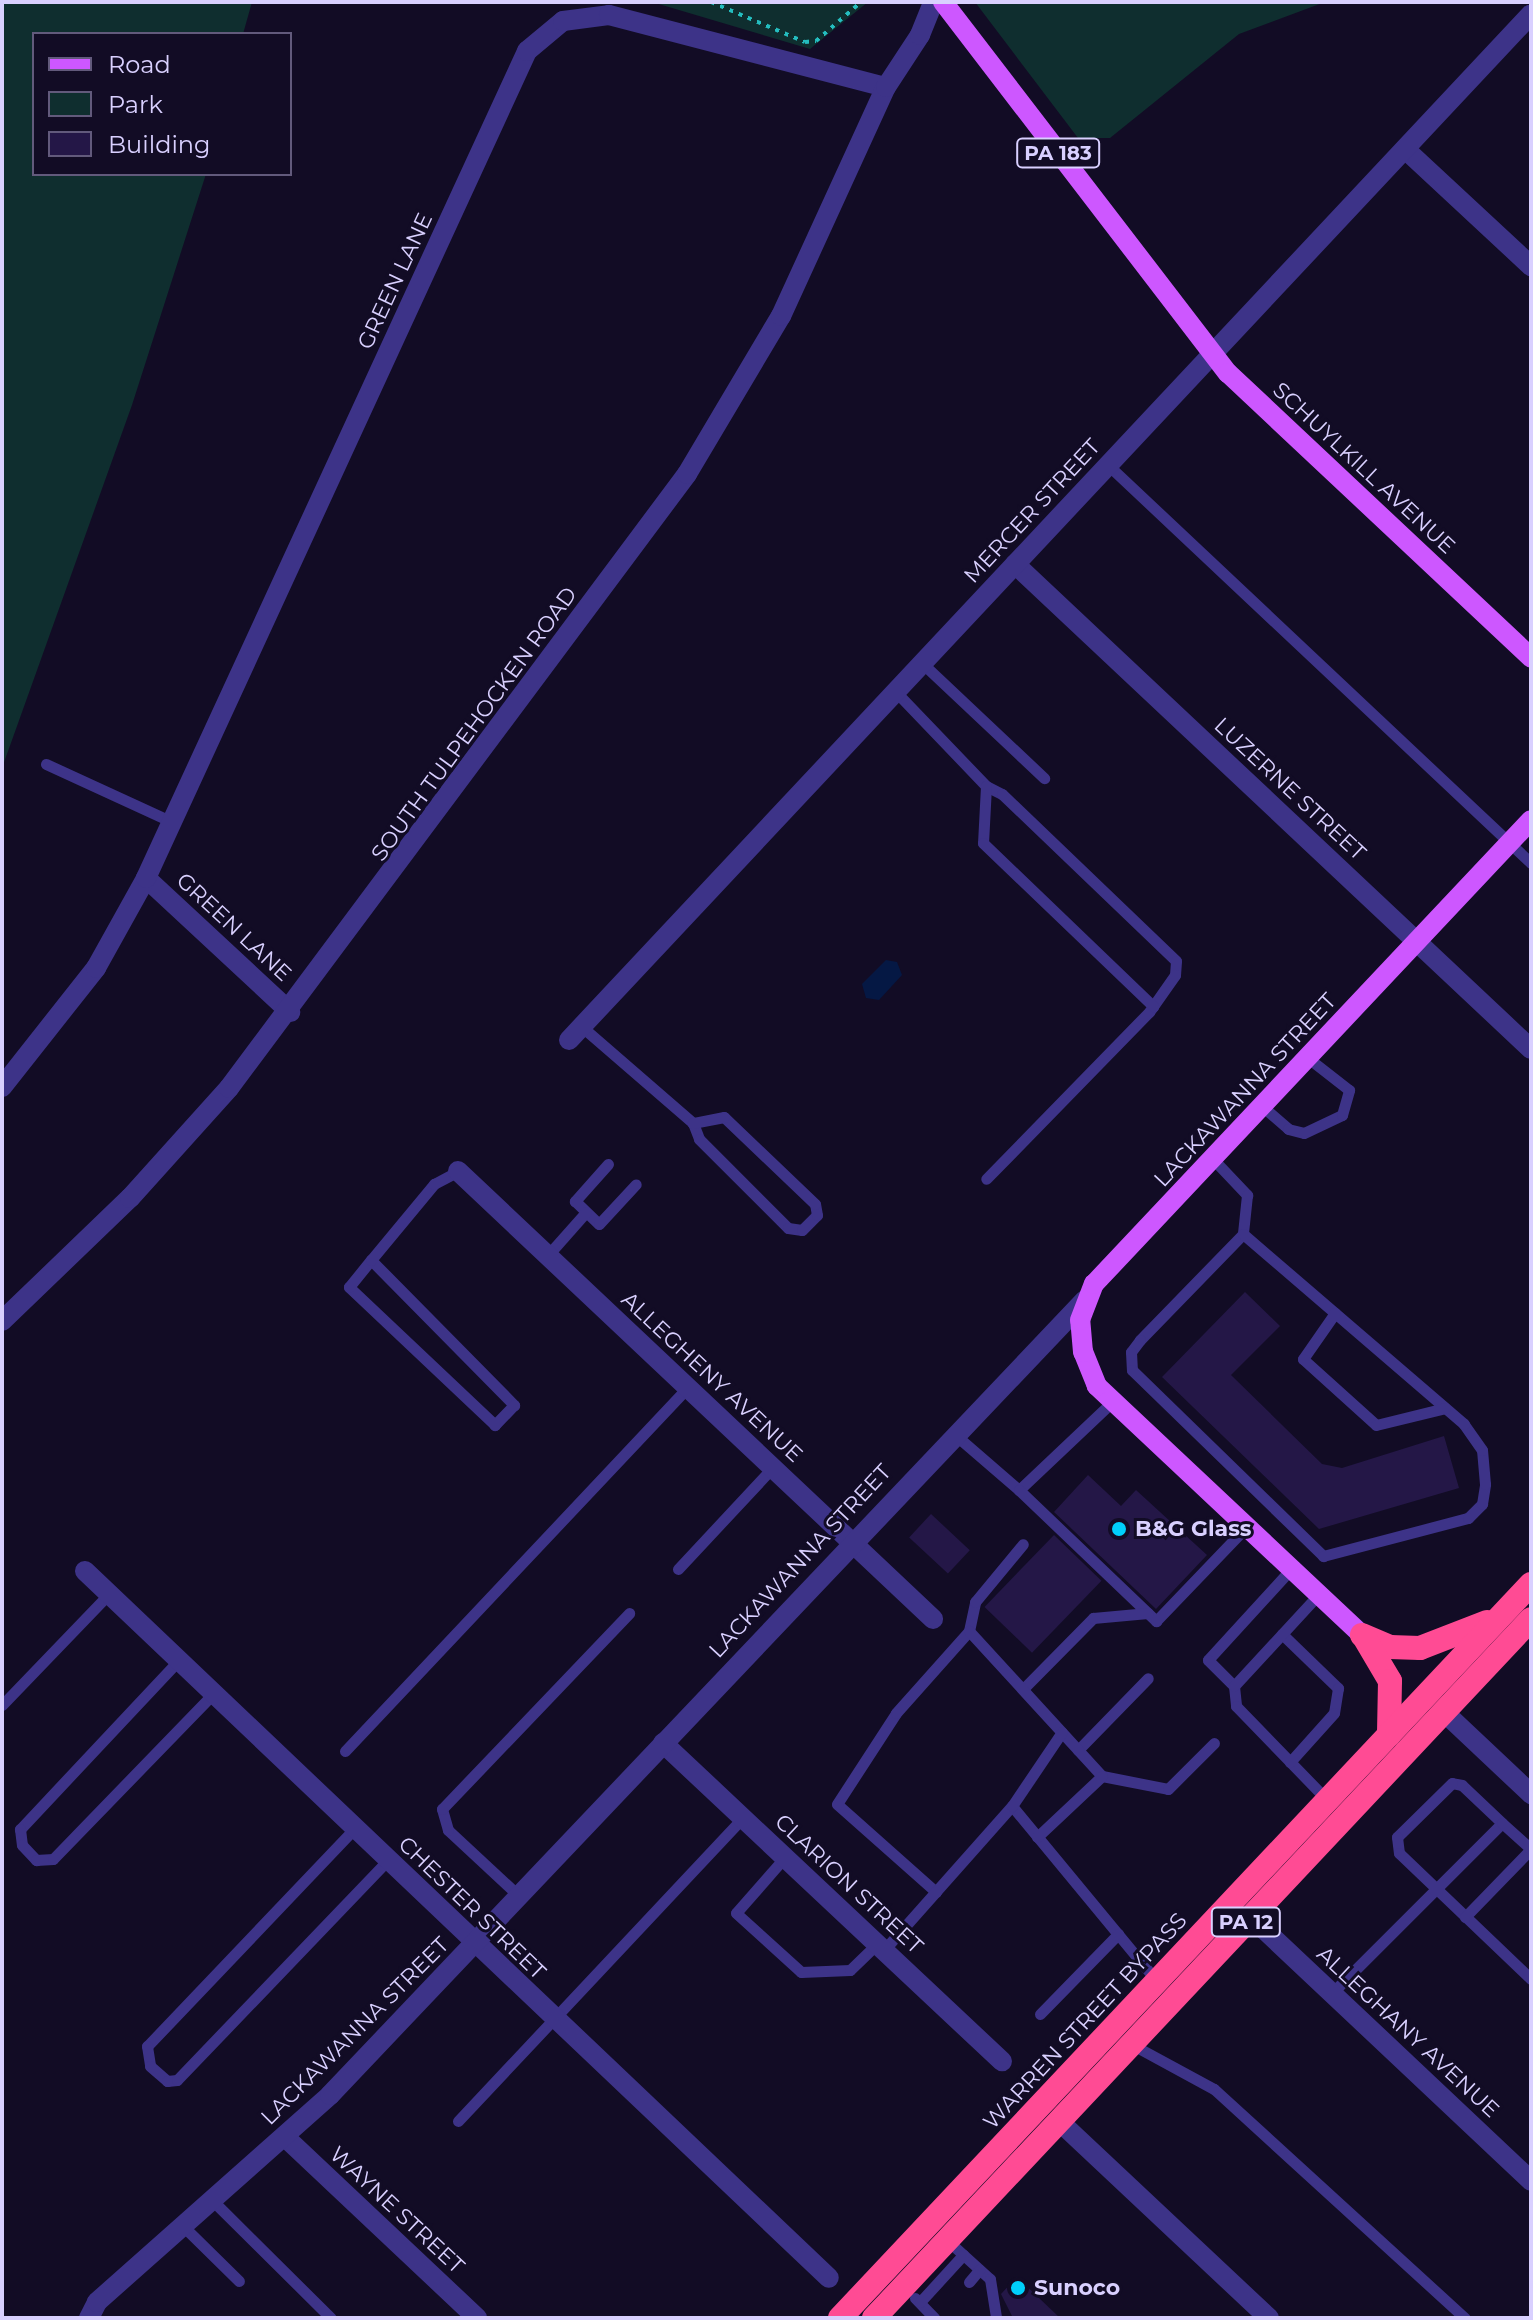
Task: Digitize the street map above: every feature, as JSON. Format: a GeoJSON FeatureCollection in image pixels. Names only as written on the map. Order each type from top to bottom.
{"type":"FeatureCollection","features":[{"type":"Feature","properties":{"kind":"highway","name":"WARREN STREET BYPASS"},"geometry":{"type":"LineString","coordinates":[[840,2318],[1531,1584]]}},
{"type":"Feature","properties":{"kind":"highway"},"geometry":{"type":"LineString","coordinates":[[1362,1635],[1390,1647],[1420,1648],[1503,1614]]}},
{"type":"Feature","properties":{"kind":"highway","name":"PA 12"},"geometry":{"type":"LineString","coordinates":[[874,2318],[912,2294],[955,2248],[1059,2121],[1531,1619]]}},
{"type":"Feature","properties":{"kind":"highway"},"geometry":{"type":"LineString","coordinates":[[1362,1635],[1390,1681],[1389,1735]]}},
{"type":"Feature","properties":{"kind":"main road","name":"SCHUYLKILL AVENUE"},"geometry":{"type":"LineString","coordinates":[[943,2],[1213,354],[1531,658]]}},
{"type":"Feature","properties":{"kind":"main road","name":"LACKAWANNA STREET"},"geometry":{"type":"LineString","coordinates":[[1085,1300],[1531,820]]}},
{"type":"Feature","properties":{"kind":"main road"},"geometry":{"type":"LineString","coordinates":[[1085,1300],[1083,1352],[1112,1402],[1362,1635]]}},
{"type":"Feature","properties":{"kind":"street","name":"SOUTH TULPEHOCKEN ROAD"},"geometry":{"type":"LineString","coordinates":[[2,1321],[130,1198],[290,1012],[687,474],[781,316],[886,87],[920,35],[933,2]]}},
{"type":"Feature","properties":{"kind":"street","name":"MERCER STREET"},"geometry":{"type":"LineString","coordinates":[[575,1033],[1531,14]]}},
{"type":"Feature","properties":{"kind":"street","name":"GREEN LANE"},"geometry":{"type":"LineString","coordinates":[[2,1087],[96,968],[146,878],[527,51],[543,34],[574,17],[609,15],[886,87]]}},
{"type":"Feature","properties":{"kind":"street"},"geometry":{"type":"LineString","coordinates":[[1405,149],[1531,266]]}},
{"type":"Feature","properties":{"kind":"street","name":"LUZERNE STREET"},"geometry":{"type":"LineString","coordinates":[[1015,564],[1531,1049]]}},
{"type":"Feature","properties":{"kind":"street","name":"GREEN LANE"},"geometry":{"type":"LineString","coordinates":[[146,878],[290,1012]]}},
{"type":"Feature","properties":{"kind":"street","name":"ALLEGHENY AVENUE"},"geometry":{"type":"LineString","coordinates":[[458,1171],[933,1619]]}},
{"type":"Feature","properties":{"kind":"street","name":"LACKAWANNA STREET"},"geometry":{"type":"LineString","coordinates":[[89,2318],[97,2302],[285,2137],[474,1944],[952,1433],[1085,1300]]}},
{"type":"Feature","properties":{"kind":"street","name":"CHESTER STREET"},"geometry":{"type":"LineString","coordinates":[[85,1571],[474,1944],[829,2278]]}},
{"type":"Feature","properties":{"kind":"street"},"geometry":{"type":"LineString","coordinates":[[1444,1712],[1531,1794]]}},
{"type":"Feature","properties":{"kind":"street","name":"CLARION STREET"},"geometry":{"type":"LineString","coordinates":[[663,1743],[1002,2061]]}},
{"type":"Feature","properties":{"kind":"street","name":"ALLEGHANY AVENUE"},"geometry":{"type":"LineString","coordinates":[[1251,1917],[1531,2181]]}},
{"type":"Feature","properties":{"kind":"street"},"geometry":{"type":"LineString","coordinates":[[1059,2121],[1269,2318]]}},
{"type":"Feature","properties":{"kind":"street","name":"WAYNE STREET"},"geometry":{"type":"LineString","coordinates":[[285,2137],[477,2318]]}},
{"type":"Feature","properties":{"kind":"lane"},"geometry":{"type":"LineString","coordinates":[[1108,465],[1531,863]]}},
{"type":"Feature","properties":{"kind":"lane"},"geometry":{"type":"LineString","coordinates":[[922,663],[1044,778]]}},
{"type":"Feature","properties":{"kind":"lane"},"geometry":{"type":"LineString","coordinates":[[896,692],[986,786],[1002,794],[1171,953],[1175,975],[1153,1006],[986,1179]]}},
{"type":"Feature","properties":{"kind":"lane"},"geometry":{"type":"LineString","coordinates":[[46,764],[172,822]]}},
{"type":"Feature","properties":{"kind":"lane"},"geometry":{"type":"LineString","coordinates":[[986,786],[983,843],[1153,1006]]}},
{"type":"Feature","properties":{"kind":"lane"},"geometry":{"type":"LineString","coordinates":[[575,1033],[693,1123],[717,1159],[788,1228],[802,1230],[817,1215],[815,1204],[724,1117],[693,1123]]}},
{"type":"Feature","properties":{"kind":"lane"},"geometry":{"type":"LineString","coordinates":[[1262,1106],[1288,1129],[1304,1133],[1342,1115],[1349,1090],[1308,1058]]}},
{"type":"Feature","properties":{"kind":"lane"},"geometry":{"type":"LineString","coordinates":[[1213,1159],[1247,1195],[1243,1234],[1140,1340],[1131,1352],[1132,1370],[1323,1556],[1468,1518],[1482,1504],[1482,1450],[1445,1408],[1243,1234]]}},
{"type":"Feature","properties":{"kind":"lane"},"geometry":{"type":"LineString","coordinates":[[608,1164],[575,1201],[599,1224],[636,1184]]}},
{"type":"Feature","properties":{"kind":"lane"},"geometry":{"type":"LineString","coordinates":[[371,1260],[514,1405],[495,1425],[349,1287],[371,1260],[434,1184],[458,1171]]}},
{"type":"Feature","properties":{"kind":"lane"},"geometry":{"type":"LineString","coordinates":[[548,1255],[586,1212]]}},
{"type":"Feature","properties":{"kind":"lane"},"geometry":{"type":"LineString","coordinates":[[1335,1313],[1303,1359],[1376,1425],[1445,1408]]}},
{"type":"Feature","properties":{"kind":"lane"},"geometry":{"type":"LineString","coordinates":[[345,1751],[688,1387]]}},
{"type":"Feature","properties":{"kind":"lane"},"geometry":{"type":"LineString","coordinates":[[1019,1490],[1112,1402]]}},
{"type":"Feature","properties":{"kind":"lane"},"geometry":{"type":"LineString","coordinates":[[952,1433],[1019,1490],[1152,1617]]}},
{"type":"Feature","properties":{"kind":"lane"},"geometry":{"type":"LineString","coordinates":[[678,1569],[773,1467]]}},
{"type":"Feature","properties":{"kind":"lane"},"geometry":{"type":"LineString","coordinates":[[1023,1689],[1093,1618],[1152,1617],[1246,1527]]}},
{"type":"Feature","properties":{"kind":"lane"},"geometry":{"type":"LineString","coordinates":[[936,1892],[837,1804],[896,1713],[969,1631],[975,1602],[1023,1544]]}},
{"type":"Feature","properties":{"kind":"lane"},"geometry":{"type":"LineString","coordinates":[[1291,1569],[1208,1660],[1234,1686],[1236,1706],[1327,1800]]}},
{"type":"Feature","properties":{"kind":"lane"},"geometry":{"type":"LineString","coordinates":[[2,1705],[109,1594]]}},
{"type":"Feature","properties":{"kind":"lane"},"geometry":{"type":"LineString","coordinates":[[1234,1686],[1318,1595]]}},
{"type":"Feature","properties":{"kind":"lane"},"geometry":{"type":"LineString","coordinates":[[519,1896],[448,1830],[442,1809],[629,1613]]}},
{"type":"Feature","properties":{"kind":"lane"},"geometry":{"type":"LineString","coordinates":[[969,1631],[1102,1776],[1168,1789],[1214,1743]]}},
{"type":"Feature","properties":{"kind":"lane"},"geometry":{"type":"LineString","coordinates":[[1282,1634],[1338,1688],[1334,1713],[1290,1762]]}},
{"type":"Feature","properties":{"kind":"lane"},"geometry":{"type":"LineString","coordinates":[[178,1661],[20,1829],[22,1845],[36,1860],[53,1859],[213,1694]]}},
{"type":"Feature","properties":{"kind":"lane"},"geometry":{"type":"LineString","coordinates":[[1078,1750],[1148,1678]]}},
{"type":"Feature","properties":{"kind":"lane"},"geometry":{"type":"LineString","coordinates":[[785,1857],[736,1913],[801,1972],[850,1970],[880,1947],[936,1892],[1012,1806],[1062,1732]]}},
{"type":"Feature","properties":{"kind":"lane"},"geometry":{"type":"LineString","coordinates":[[1037,1837],[1102,1776]]}},
{"type":"Feature","properties":{"kind":"lane"},"geometry":{"type":"LineString","coordinates":[[1465,1917],[1531,1850],[1462,1785],[1452,1783],[1397,1837],[1399,1853],[1465,1917],[1531,1979]]}},
{"type":"Feature","properties":{"kind":"lane"},"geometry":{"type":"LineString","coordinates":[[1012,1806],[1157,1982]]}},
{"type":"Feature","properties":{"kind":"lane"},"geometry":{"type":"LineString","coordinates":[[458,2121],[743,1817]]}},
{"type":"Feature","properties":{"kind":"lane"},"geometry":{"type":"LineString","coordinates":[[1332,1993],[1502,1823]]}},
{"type":"Feature","properties":{"kind":"lane"},"geometry":{"type":"LineString","coordinates":[[354,1829],[147,2046],[150,2066],[167,2081],[177,2080],[387,1861]]}},
{"type":"Feature","properties":{"kind":"lane"},"geometry":{"type":"LineString","coordinates":[[1040,2014],[1118,1934]]}},
{"type":"Feature","properties":{"kind":"lane"},"geometry":{"type":"LineString","coordinates":[[1131,2044],[1229,2101],[1465,2318]]}},
{"type":"Feature","properties":{"kind":"lane"},"geometry":{"type":"LineString","coordinates":[[213,2201],[331,2318]]}},
{"type":"Feature","properties":{"kind":"lane"},"geometry":{"type":"LineString","coordinates":[[184,2227],[239,2281]]}},
{"type":"Feature","properties":{"kind":"lane"},"geometry":{"type":"LineString","coordinates":[[955,2248],[990,2279],[996,2318]]}},
{"type":"Feature","properties":{"kind":"lane"},"geometry":{"type":"LineString","coordinates":[[969,2282],[979,2270]]}},
{"type":"Feature","properties":{"kind":"lane"},"geometry":{"type":"LineString","coordinates":[[912,2294],[937,2315]]}},
{"type":"Feature","properties":{"kind":"path"},"geometry":{"type":"LineString","coordinates":[[687,2],[711,2],[805,42],[816,41],[861,2]]}},
{"type":"Feature","properties":{"kind":"green space"},"geometry":{"type":"Polygon","coordinates":[[[2,2],[252,2],[244,32],[32,32],[32,176],[205,176],[132,405],[2,768],[2,2]]]}},
{"type":"Feature","properties":{"kind":"green space"},"geometry":{"type":"Polygon","coordinates":[[[652,2],[868,2],[810,49],[652,2]]]}},
{"type":"Feature","properties":{"kind":"green space"},"geometry":{"type":"Polygon","coordinates":[[[975,2],[1325,2],[1239,34],[1110,138],[1078,138],[975,2]]]}},
{"type":"Feature","properties":{"kind":"water"},"geometry":{"type":"Polygon","coordinates":[[[886,960],[897,962],[902,975],[879,1000],[866,998],[862,984],[886,960]]]}},
{"type":"Feature","properties":{"kind":"building"},"geometry":{"type":"Polygon","coordinates":[[[1245,1292],[1280,1326],[1231,1375],[1322,1464],[1342,1468],[1444,1436],[1459,1488],[1319,1529],[1162,1377],[1245,1292]]]}},
{"type":"Feature","properties":{"kind":"building"},"geometry":{"type":"Polygon","coordinates":[[[1088,1475],[1121,1506],[1136,1490],[1207,1555],[1156,1609],[1054,1512],[1088,1475]]]}},
{"type":"Feature","properties":{"kind":"building"},"geometry":{"type":"Polygon","coordinates":[[[931,1514],[970,1550],[948,1574],[909,1537],[931,1514]]]}},
{"type":"Feature","properties":{"kind":"building"},"geometry":{"type":"Polygon","coordinates":[[[1054,1535],[1101,1581],[1032,1653],[985,1607],[1054,1535]]]}},
{"type":"Feature","properties":{"kind":"building","name":"Sunoco"},"geometry":{"type":"Polygon","coordinates":[[[1017,2277],[1060,2318],[1013,2318],[1001,2294],[1017,2277]]]}},
{"type":"Feature","properties":{"kind":"place","name":"B&G Glass"},"geometry":{"type":"Point","coordinates":[1119,1529]}},
{"type":"Feature","properties":{"kind":"place","name":"Sunoco"},"geometry":{"type":"Point","coordinates":[1018,2288]}}]}
